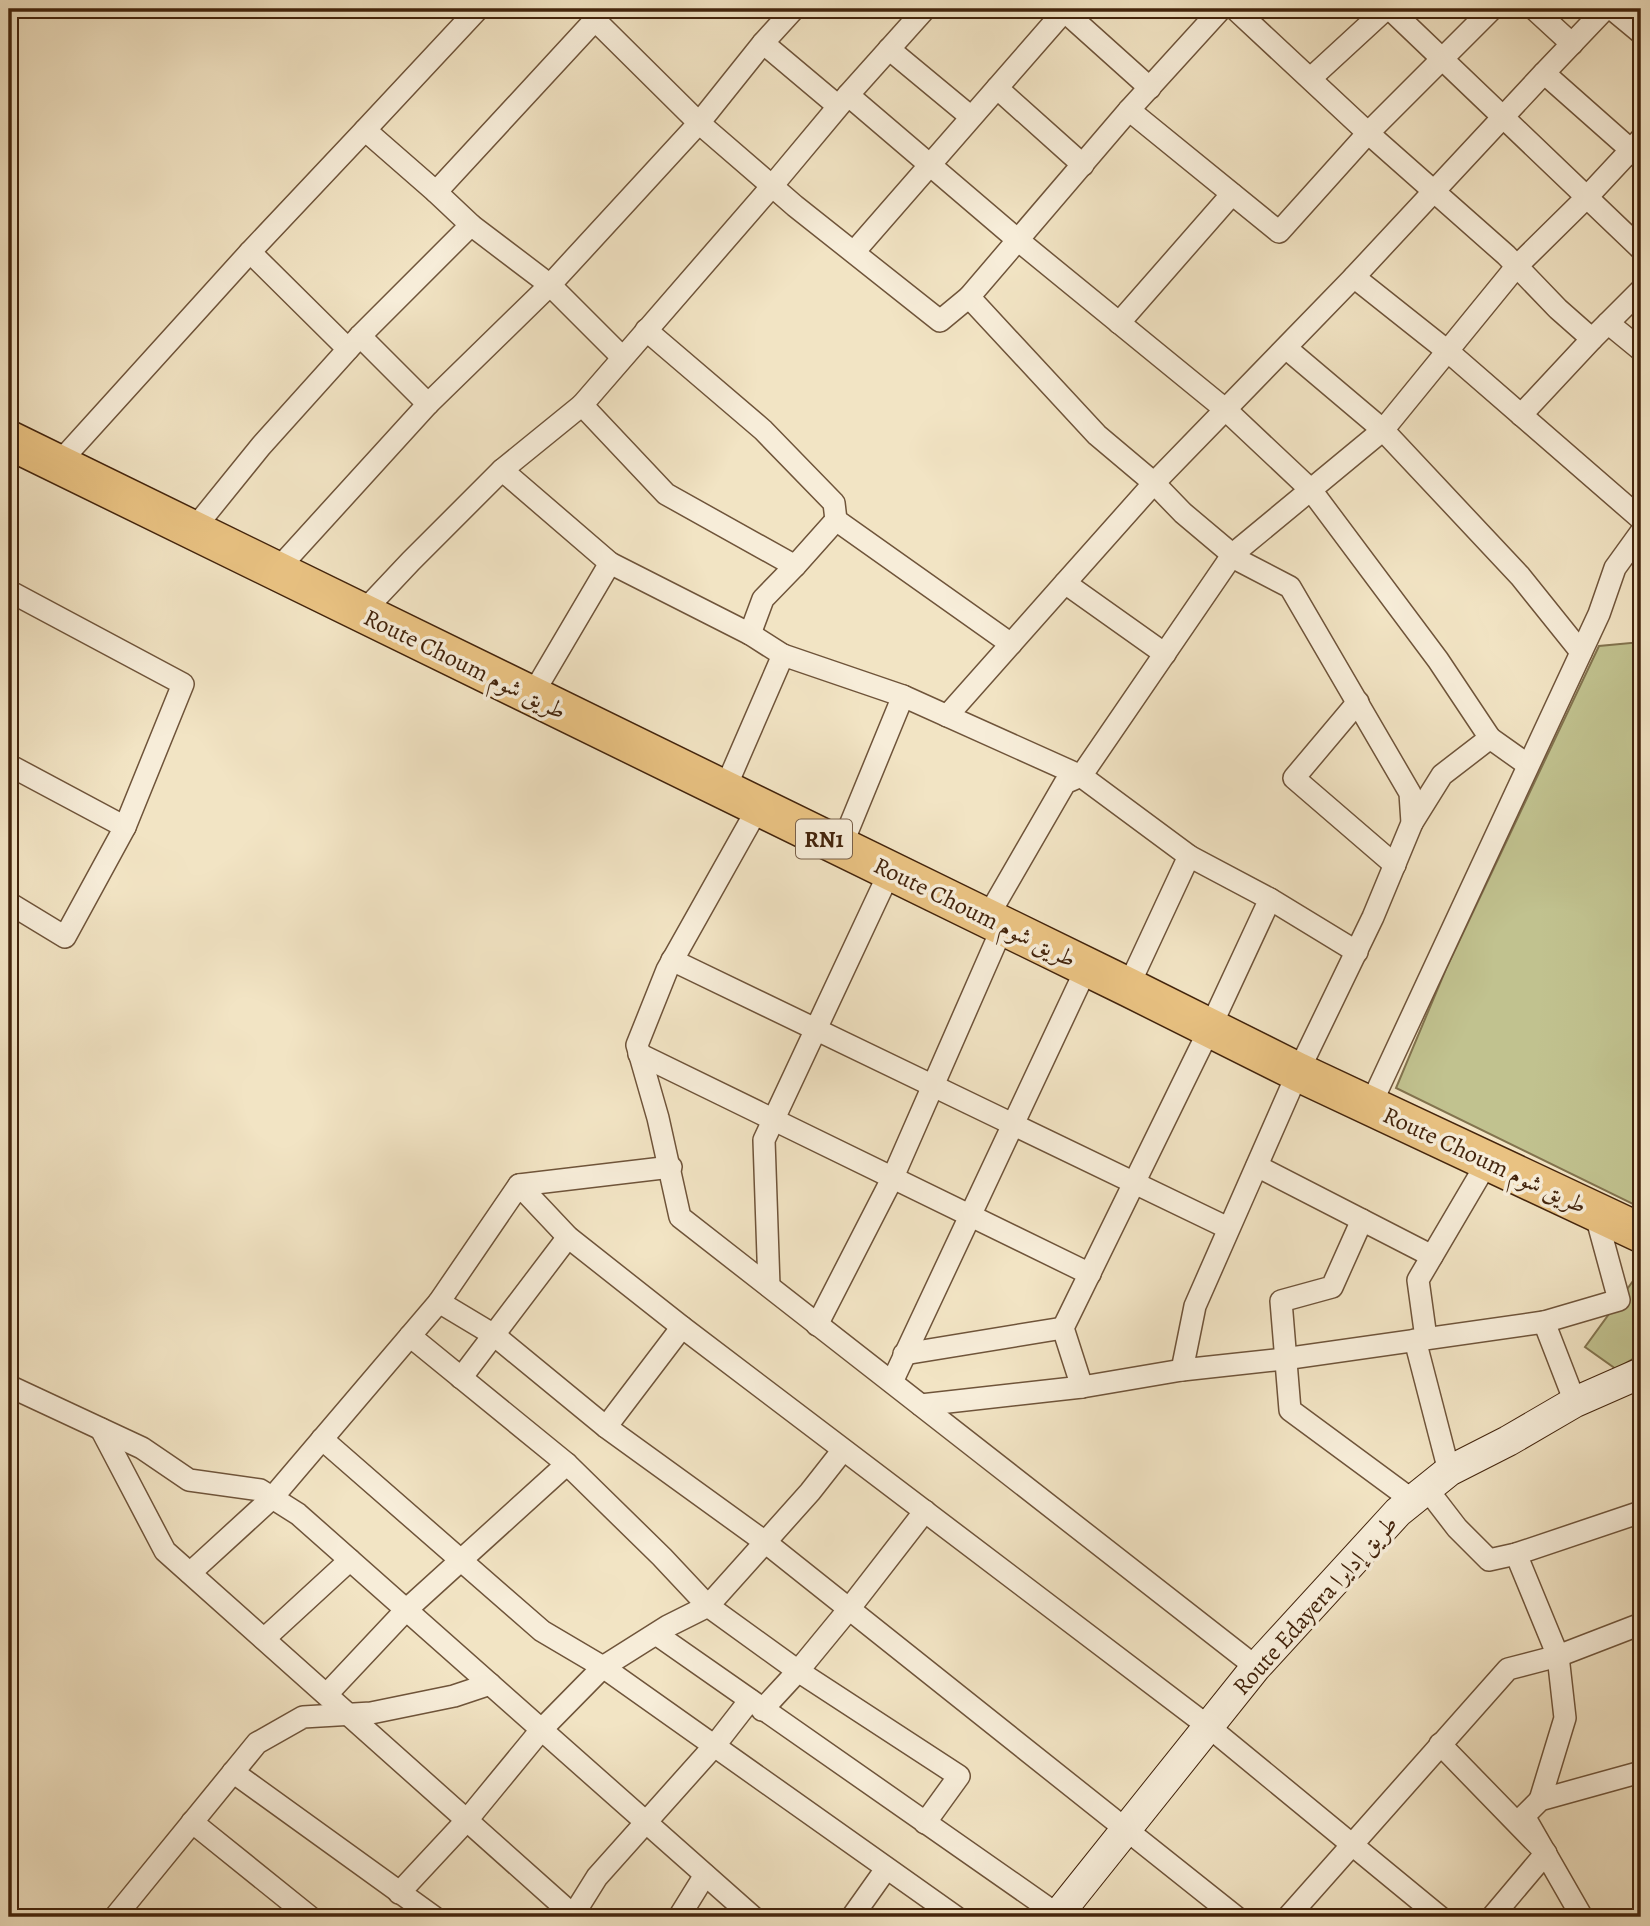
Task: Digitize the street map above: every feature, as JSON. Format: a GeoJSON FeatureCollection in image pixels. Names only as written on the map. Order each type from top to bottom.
{"type":"FeatureCollection","features":[{"type":"Feature","properties":{"kind":"highway","name":"Route Choum طريق شوم"},"geometry":{"type":"LineString","coordinates":[[9,440],[1298,1072],[1641,1233]]}},
{"type":"Feature","properties":{"kind":"street"},"geometry":{"type":"LineString","coordinates":[[57,465],[250,252],[478,9]]}},
{"type":"Feature","properties":{"kind":"street"},"geometry":{"type":"LineString","coordinates":[[276,571],[428,404],[550,285],[699,123],[794,9]]}},
{"type":"Feature","properties":{"kind":"street"},"geometry":{"type":"LineString","coordinates":[[362,613],[502,470],[582,405],[843,100],[925,9]]}},
{"type":"Feature","properties":{"kind":"street"},"geometry":{"type":"LineString","coordinates":[[854,253],[1064,9],[1150,88]]}},
{"type":"Feature","properties":{"kind":"street"},"geometry":{"type":"LineString","coordinates":[[436,192],[589,14],[699,123],[772,186],[940,321],[969,297],[1019,242],[1129,110],[1221,9]]}},
{"type":"Feature","properties":{"kind":"street"},"geometry":{"type":"LineString","coordinates":[[1235,9],[1592,339]]}},
{"type":"Feature","properties":{"kind":"street"},"geometry":{"type":"LineString","coordinates":[[1311,78],[1388,9],[1641,249]]}},
{"type":"Feature","properties":{"kind":"street"},"geometry":{"type":"LineString","coordinates":[[1129,110],[1279,232],[1368,133],[1492,9]]}},
{"type":"Feature","properties":{"kind":"street"},"geometry":{"type":"LineString","coordinates":[[1534,9],[1572,44]]}},
{"type":"Feature","properties":{"kind":"street"},"geometry":{"type":"LineString","coordinates":[[947,716],[1154,483],[1354,277],[1605,9]]}},
{"type":"Feature","properties":{"kind":"street"},"geometry":{"type":"LineString","coordinates":[[1612,9],[1641,33]]}},
{"type":"Feature","properties":{"kind":"street"},"geometry":{"type":"LineString","coordinates":[[763,43],[929,164],[1019,242],[1226,410],[1311,490],[1438,660],[1490,738],[1528,765]]}},
{"type":"Feature","properties":{"kind":"street"},"geometry":{"type":"LineString","coordinates":[[889,49],[971,117]]}},
{"type":"Feature","properties":{"kind":"street"},"geometry":{"type":"LineString","coordinates":[[817,1325],[892,1177],[934,1086],[995,922],[1065,783],[1080,776],[1233,554],[1383,430],[1516,267],[1638,149],[1544,73]]}},
{"type":"Feature","properties":{"kind":"street"},"geometry":{"type":"LineString","coordinates":[[997,88],[1083,165]]}},
{"type":"Feature","properties":{"kind":"street"},"geometry":{"type":"LineString","coordinates":[[365,130],[471,225],[550,285],[622,357]]}},
{"type":"Feature","properties":{"kind":"street"},"geometry":{"type":"LineString","coordinates":[[1119,323],[1232,194]]}},
{"type":"Feature","properties":{"kind":"street"},"geometry":{"type":"LineString","coordinates":[[193,530],[261,446],[354,342],[471,225]]}},
{"type":"Feature","properties":{"kind":"street"},"geometry":{"type":"LineString","coordinates":[[250,252],[428,404]]}},
{"type":"Feature","properties":{"kind":"street"},"geometry":{"type":"LineString","coordinates":[[1354,277],[1447,351],[1641,519]]}},
{"type":"Feature","properties":{"kind":"street"},"geometry":{"type":"LineString","coordinates":[[1521,415],[1641,290]]}},
{"type":"Feature","properties":{"kind":"street"},"geometry":{"type":"LineString","coordinates":[[969,297],[1097,435],[1154,483],[1182,513],[1233,554],[1290,587],[1410,793],[1412,823]]}},
{"type":"Feature","properties":{"kind":"street"},"geometry":{"type":"LineString","coordinates":[[1608,323],[1641,350]]}},
{"type":"Feature","properties":{"kind":"street"},"geometry":{"type":"LineString","coordinates":[[646,330],[772,439],[834,503],[836,520],[1011,644]]}},
{"type":"Feature","properties":{"kind":"street"},"geometry":{"type":"LineString","coordinates":[[1286,348],[1383,430],[1520,576],[1581,652]]}},
{"type":"Feature","properties":{"kind":"street"},"geometry":{"type":"LineString","coordinates":[[582,405],[666,494],[795,566]]}},
{"type":"Feature","properties":{"kind":"street"},"geometry":{"type":"LineString","coordinates":[[502,470],[610,562],[750,634],[783,655],[903,696],[1080,776],[1189,856],[1270,899],[1357,951]]}},
{"type":"Feature","properties":{"kind":"street"},"geometry":{"type":"LineString","coordinates":[[750,634],[763,599],[836,520]]}},
{"type":"Feature","properties":{"kind":"street"},"geometry":{"type":"LineString","coordinates":[[1370,1106],[1599,614],[1615,568],[1641,531]]}},
{"type":"Feature","properties":{"kind":"street"},"geometry":{"type":"LineString","coordinates":[[531,697],[610,562]]}},
{"type":"Feature","properties":{"kind":"street"},"geometry":{"type":"LineString","coordinates":[[1065,583],[1165,654]]}},
{"type":"Feature","properties":{"kind":"street"},"geometry":{"type":"LineString","coordinates":[[9,591],[183,684],[125,827],[65,937],[9,903]]}},
{"type":"Feature","properties":{"kind":"street"},"geometry":{"type":"LineString","coordinates":[[724,791],[783,655]]}},
{"type":"Feature","properties":{"kind":"street"},"geometry":{"type":"LineString","coordinates":[[841,847],[903,696]]}},
{"type":"Feature","properties":{"kind":"street"},"geometry":{"type":"LineString","coordinates":[[1358,702],[1294,778],[1395,865]]}},
{"type":"Feature","properties":{"kind":"street"},"geometry":{"type":"LineString","coordinates":[[1182,1370],[1195,1306],[1298,1072],[1357,951],[1412,823],[1443,775],[1490,738]]}},
{"type":"Feature","properties":{"kind":"street"},"geometry":{"type":"LineString","coordinates":[[9,765],[125,827]]}},
{"type":"Feature","properties":{"kind":"street"},"geometry":{"type":"LineString","coordinates":[[758,808],[672,960],[637,1045],[671,1167],[680,1217],[1256,1667]]}},
{"type":"Feature","properties":{"kind":"street"},"geometry":{"type":"LineString","coordinates":[[1129,987],[1189,856]]}},
{"type":"Feature","properties":{"kind":"street"},"geometry":{"type":"LineString","coordinates":[[769,1286],[764,1140],[890,871]]}},
{"type":"Feature","properties":{"kind":"street"},"geometry":{"type":"LineString","coordinates":[[1082,1387],[1063,1328],[1270,899]]}},
{"type":"Feature","properties":{"kind":"street"},"geometry":{"type":"LineString","coordinates":[[672,960],[1228,1228]]}},
{"type":"Feature","properties":{"kind":"street"},"geometry":{"type":"LineString","coordinates":[[892,1382],[1087,967]]}},
{"type":"Feature","properties":{"kind":"street"},"geometry":{"type":"LineString","coordinates":[[639,1054],[1090,1274]]}},
{"type":"Feature","properties":{"kind":"street"},"geometry":{"type":"LineString","coordinates":[[1430,1487],[1418,1280],[1488,1161]]}},
{"type":"Feature","properties":{"kind":"street"},"geometry":{"type":"LineString","coordinates":[[1257,1166],[1432,1256]]}},
{"type":"Feature","properties":{"kind":"street"},"geometry":{"type":"LineString","coordinates":[[190,1573],[272,1498],[439,1302],[519,1185],[671,1167]]}},
{"type":"Feature","properties":{"kind":"street"},"geometry":{"type":"LineString","coordinates":[[519,1185],[568,1237],[682,1327],[1209,1727],[1440,1917]]}},
{"type":"Feature","properties":{"kind":"street"},"geometry":{"type":"LineString","coordinates":[[921,1405],[1082,1387],[1182,1370],[1284,1359],[1544,1322],[1619,1300],[1595,1212]]}},
{"type":"Feature","properties":{"kind":"street"},"geometry":{"type":"LineString","coordinates":[[1362,1220],[1332,1287],[1281,1301],[1290,1410],[1430,1487],[1457,1528],[1489,1560],[1516,1554],[1641,1512]]}},
{"type":"Feature","properties":{"kind":"street"},"geometry":{"type":"LineString","coordinates":[[461,1378],[568,1237]]}},
{"type":"Feature","properties":{"kind":"street"},"geometry":{"type":"LineString","coordinates":[[439,1302],[494,1335],[606,1427],[765,1542],[1236,1917]]}},
{"type":"Feature","properties":{"kind":"street"},"geometry":{"type":"LineString","coordinates":[[1544,1322],[1575,1402]]}},
{"type":"Feature","properties":{"kind":"street"},"geometry":{"type":"LineString","coordinates":[[606,1427],[682,1327]]}},
{"type":"Feature","properties":{"kind":"street"},"geometry":{"type":"LineString","coordinates":[[904,1354],[1063,1328]]}},
{"type":"Feature","properties":{"kind":"street"},"geometry":{"type":"LineString","coordinates":[[410,1336],[567,1464],[708,1606],[798,1671],[960,1776],[925,1823]]}},
{"type":"Feature","properties":{"kind":"street","name":"Route Edayera طريق إدايرا"},"geometry":{"type":"LineString","coordinates":[[1057,1916],[1256,1667],[1360,1552],[1430,1487],[1575,1402],[1636,1381]]}},
{"type":"Feature","properties":{"kind":"street"},"geometry":{"type":"LineString","coordinates":[[9,1386],[142,1448],[189,1480],[260,1490],[298,1514],[753,1917]]}},
{"type":"Feature","properties":{"kind":"street"},"geometry":{"type":"LineString","coordinates":[[101,1429],[165,1551],[572,1916],[597,1877],[715,1745],[756,1705],[798,1671],[925,1511]]}},
{"type":"Feature","properties":{"kind":"street"},"geometry":{"type":"LineString","coordinates":[[322,1439],[541,1631],[604,1667],[956,1917]]}},
{"type":"Feature","properties":{"kind":"street"},"geometry":{"type":"LineString","coordinates":[[399,1893],[467,1820],[541,1730],[604,1667],[656,1634],[708,1606],[844,1450]]}},
{"type":"Feature","properties":{"kind":"street"},"geometry":{"type":"LineString","coordinates":[[327,1694],[406,1610],[567,1464]]}},
{"type":"Feature","properties":{"kind":"street"},"geometry":{"type":"LineString","coordinates":[[1516,1554],[1558,1656],[1565,1718],[1540,1800],[1524,1816],[1582,1917]]}},
{"type":"Feature","properties":{"kind":"street"},"geometry":{"type":"LineString","coordinates":[[264,1639],[350,1560]]}},
{"type":"Feature","properties":{"kind":"street"},"geometry":{"type":"LineString","coordinates":[[1288,1917],[1508,1669],[1558,1656],[1641,1624]]}},
{"type":"Feature","properties":{"kind":"street"},"geometry":{"type":"LineString","coordinates":[[656,1634],[1057,1916]]}},
{"type":"Feature","properties":{"kind":"street"},"geometry":{"type":"LineString","coordinates":[[115,1917],[257,1743],[303,1717],[371,1713],[454,1696],[490,1684]]}},
{"type":"Feature","properties":{"kind":"street"},"geometry":{"type":"LineString","coordinates":[[1440,1744],[1546,1853]]}},
{"type":"Feature","properties":{"kind":"street"},"geometry":{"type":"LineString","coordinates":[[233,1772],[434,1917]]}},
{"type":"Feature","properties":{"kind":"street"},"geometry":{"type":"LineString","coordinates":[[1540,1800],[1641,1772]]}},
{"type":"Feature","properties":{"kind":"street"},"geometry":{"type":"LineString","coordinates":[[192,1822],[285,1910],[310,1917]]}},
{"type":"Feature","properties":{"kind":"street"},"geometry":{"type":"LineString","coordinates":[[1492,1917],[1546,1853]]}},
{"type":"Feature","properties":{"kind":"street"},"geometry":{"type":"LineString","coordinates":[[852,1917],[886,1869]]}},
{"type":"Feature","properties":{"kind":"street"},"geometry":{"type":"LineString","coordinates":[[679,1917],[705,1875]]}},
{"type":"Feature","properties":{"kind":"green space"},"geometry":{"type":"Polygon","coordinates":[[[1641,642],[1641,1208],[1396,1088],[1446,969],[1599,646],[1641,642]]]}},
{"type":"Feature","properties":{"kind":"green space"},"geometry":{"type":"Polygon","coordinates":[[[1641,1270],[1641,1354],[1616,1369],[1585,1347],[1641,1270]]]}}]}
